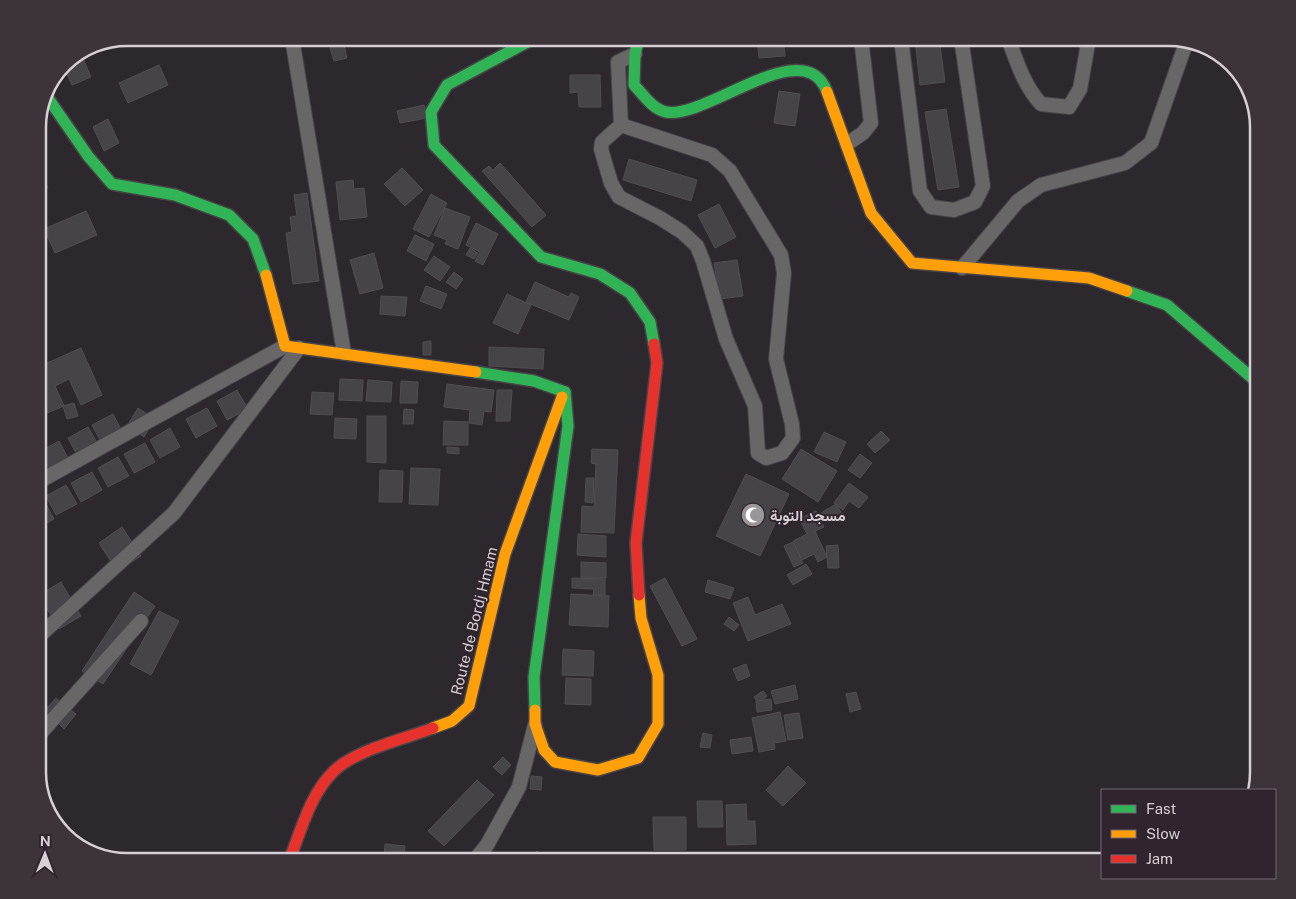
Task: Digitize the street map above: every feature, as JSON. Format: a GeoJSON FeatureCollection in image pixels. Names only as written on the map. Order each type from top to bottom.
{"type":"FeatureCollection","features":[{"type":"Feature","properties":{"kind":"street"},"geometry":{"type":"LineString","coordinates":[[293,46],[344,353]]}},
{"type":"Feature","properties":{"kind":"street"},"geometry":{"type":"LineString","coordinates":[[520,46],[447,85],[432,112],[434,145],[541,257],[600,274],[630,293],[650,322],[657,363],[636,543],[641,618],[658,675],[658,724],[638,758],[598,770],[555,762],[544,750],[535,724]]}},
{"type":"Feature","properties":{"kind":"street"},"geometry":{"type":"LineString","coordinates":[[636,46],[634,54],[634,85],[653,105],[667,112],[690,109],[722,94],[777,74],[802,70],[824,83],[871,213],[912,263],[1089,278],[1167,305],[1250,376]]}},
{"type":"Feature","properties":{"kind":"street"},"geometry":{"type":"LineString","coordinates":[[847,144],[863,133],[871,123],[862,46]]}},
{"type":"Feature","properties":{"kind":"street"},"geometry":{"type":"LineString","coordinates":[[902,46],[920,190],[931,207],[954,210],[975,202],[983,186],[962,46]]}},
{"type":"Feature","properties":{"kind":"street"},"geometry":{"type":"LineString","coordinates":[[1011,46],[1020,73],[1035,98],[1041,104],[1069,106],[1080,89],[1088,46]]}},
{"type":"Feature","properties":{"kind":"street"},"geometry":{"type":"LineString","coordinates":[[962,268],[1018,200],[1042,184],[1125,163],[1150,143],[1184,48]]}},
{"type":"Feature","properties":{"kind":"street"},"geometry":{"type":"LineString","coordinates":[[621,125],[618,62],[634,54]]}},
{"type":"Feature","properties":{"kind":"street"},"geometry":{"type":"LineString","coordinates":[[50,101],[88,156],[112,184],[176,195],[229,215],[253,239],[292,347]]}},
{"type":"Feature","properties":{"kind":"street"},"geometry":{"type":"LineString","coordinates":[[621,125],[712,155],[730,171],[781,255],[784,273],[776,359],[792,424],[792,438],[782,453],[766,458],[758,453],[755,406],[726,339],[704,261],[697,246],[682,232],[620,197],[611,183],[601,150],[602,142],[621,125]]}},
{"type":"Feature","properties":{"kind":"street"},"geometry":{"type":"LineString","coordinates":[[46,630],[174,513],[292,347]]}},
{"type":"Feature","properties":{"kind":"street"},"geometry":{"type":"LineString","coordinates":[[46,478],[292,347],[344,353],[534,382],[565,392],[568,426],[534,677],[535,724],[519,787],[481,853]]}},
{"type":"Feature","properties":{"kind":"street","name":"Route de Bordj Hmam"},"geometry":{"type":"LineString","coordinates":[[293,853],[314,801],[334,771],[358,756],[452,721],[469,706],[504,554],[565,392]]}},
{"type":"Feature","properties":{"kind":"street"},"geometry":{"type":"LineString","coordinates":[[46,727],[141,622]]}},
{"type":"Feature","properties":{"kind":"building"},"geometry":{"type":"Polygon","coordinates":[[[329,46],[344,46],[347,58],[334,61],[329,46]]]}},
{"type":"Feature","properties":{"kind":"building"},"geometry":{"type":"Polygon","coordinates":[[[758,46],[784,46],[785,56],[759,58],[758,46]]]}},
{"type":"Feature","properties":{"kind":"building"},"geometry":{"type":"Polygon","coordinates":[[[916,46],[940,46],[945,82],[920,85],[916,46]]]}},
{"type":"Feature","properties":{"kind":"building"},"geometry":{"type":"Polygon","coordinates":[[[83,59],[91,77],[72,85],[67,74],[83,59]]]}},
{"type":"Feature","properties":{"kind":"building"},"geometry":{"type":"Polygon","coordinates":[[[159,65],[168,85],[128,103],[119,83],[159,65]]]}},
{"type":"Feature","properties":{"kind":"building"},"geometry":{"type":"Polygon","coordinates":[[[570,75],[600,75],[601,107],[579,107],[578,92],[570,93],[570,75]]]}},
{"type":"Feature","properties":{"kind":"building"},"geometry":{"type":"Polygon","coordinates":[[[779,91],[800,94],[795,126],[774,123],[779,91]]]}},
{"type":"Feature","properties":{"kind":"building"},"geometry":{"type":"Polygon","coordinates":[[[424,105],[427,118],[400,123],[397,111],[424,105]]]}},
{"type":"Feature","properties":{"kind":"building"},"geometry":{"type":"Polygon","coordinates":[[[946,109],[959,187],[938,190],[925,112],[946,109]]]}},
{"type":"Feature","properties":{"kind":"building"},"geometry":{"type":"Polygon","coordinates":[[[108,119],[119,143],[104,151],[93,127],[108,119]]]}},
{"type":"Feature","properties":{"kind":"building"},"geometry":{"type":"Polygon","coordinates":[[[629,159],[697,180],[691,201],[623,180],[629,159]]]}},
{"type":"Feature","properties":{"kind":"building"},"geometry":{"type":"Polygon","coordinates":[[[500,163],[546,215],[532,227],[482,171],[489,166],[493,170],[500,163]]]}},
{"type":"Feature","properties":{"kind":"building"},"geometry":{"type":"Polygon","coordinates":[[[402,168],[423,190],[405,206],[384,184],[402,168]]]}},
{"type":"Feature","properties":{"kind":"building"},"geometry":{"type":"Polygon","coordinates":[[[353,180],[354,189],[364,188],[367,217],[340,220],[336,182],[353,180]]]}},
{"type":"Feature","properties":{"kind":"building"},"geometry":{"type":"Polygon","coordinates":[[[307,193],[319,281],[293,284],[286,233],[292,232],[290,217],[297,216],[294,195],[307,193]]]}},
{"type":"Feature","properties":{"kind":"building"},"geometry":{"type":"Polygon","coordinates":[[[431,194],[447,203],[429,237],[413,229],[431,194]]]}},
{"type":"Feature","properties":{"kind":"building"},"geometry":{"type":"Polygon","coordinates":[[[719,204],[736,237],[715,248],[698,215],[719,204]]]}},
{"type":"Feature","properties":{"kind":"building"},"geometry":{"type":"Polygon","coordinates":[[[445,208],[470,217],[458,249],[445,244],[447,240],[434,235],[445,208]]]}},
{"type":"Feature","properties":{"kind":"building"},"geometry":{"type":"Polygon","coordinates":[[[86,211],[97,235],[55,253],[46,233],[46,228],[86,211]]]}},
{"type":"Feature","properties":{"kind":"building"},"geometry":{"type":"Polygon","coordinates":[[[476,223],[498,234],[483,265],[475,261],[480,252],[466,245],[476,223]]]}},
{"type":"Feature","properties":{"kind":"building"},"geometry":{"type":"Polygon","coordinates":[[[415,235],[434,244],[426,261],[407,251],[415,235]]]}},
{"type":"Feature","properties":{"kind":"building"},"geometry":{"type":"Polygon","coordinates":[[[470,248],[478,253],[474,259],[466,255],[470,248]]]}},
{"type":"Feature","properties":{"kind":"building"},"geometry":{"type":"Polygon","coordinates":[[[374,253],[383,288],[360,294],[350,260],[374,253]]]}},
{"type":"Feature","properties":{"kind":"building"},"geometry":{"type":"Polygon","coordinates":[[[434,256],[450,267],[440,281],[424,270],[434,256]]]}},
{"type":"Feature","properties":{"kind":"building"},"geometry":{"type":"Polygon","coordinates":[[[737,260],[743,296],[720,299],[714,263],[737,260]]]}},
{"type":"Feature","properties":{"kind":"building"},"geometry":{"type":"Polygon","coordinates":[[[454,272],[463,279],[456,289],[446,282],[454,272]]]}},
{"type":"Feature","properties":{"kind":"building"},"geometry":{"type":"Polygon","coordinates":[[[535,282],[569,297],[571,293],[579,297],[569,320],[526,302],[535,282]]]}},
{"type":"Feature","properties":{"kind":"building"},"geometry":{"type":"Polygon","coordinates":[[[426,286],[447,294],[441,309],[420,301],[426,286]]]}},
{"type":"Feature","properties":{"kind":"building"},"geometry":{"type":"Polygon","coordinates":[[[507,294],[531,305],[518,334],[493,323],[507,294]]]}},
{"type":"Feature","properties":{"kind":"building"},"geometry":{"type":"Polygon","coordinates":[[[381,296],[407,297],[405,316],[380,314],[381,296]]]}},
{"type":"Feature","properties":{"kind":"building"},"geometry":{"type":"Polygon","coordinates":[[[431,341],[431,355],[423,355],[423,342],[431,341]]]}},
{"type":"Feature","properties":{"kind":"building"},"geometry":{"type":"Polygon","coordinates":[[[489,347],[544,349],[543,369],[489,366],[489,347]]]}},
{"type":"Feature","properties":{"kind":"building"},"geometry":{"type":"Polygon","coordinates":[[[81,348],[102,395],[81,405],[69,379],[55,386],[64,406],[46,414],[46,363],[81,348]]]}},
{"type":"Feature","properties":{"kind":"building"},"geometry":{"type":"Polygon","coordinates":[[[340,379],[363,380],[362,401],[339,400],[340,379]]]}},
{"type":"Feature","properties":{"kind":"building"},"geometry":{"type":"Polygon","coordinates":[[[368,380],[392,382],[391,402],[366,401],[368,380]]]}},
{"type":"Feature","properties":{"kind":"building"},"geometry":{"type":"Polygon","coordinates":[[[401,381],[418,382],[417,403],[400,403],[401,381]]]}},
{"type":"Feature","properties":{"kind":"building"},"geometry":{"type":"Polygon","coordinates":[[[447,384],[494,390],[491,412],[484,411],[482,425],[469,423],[470,410],[444,407],[447,384]]]}},
{"type":"Feature","properties":{"kind":"building"},"geometry":{"type":"Polygon","coordinates":[[[237,390],[248,409],[227,420],[217,401],[237,390]]]}},
{"type":"Feature","properties":{"kind":"building"},"geometry":{"type":"Polygon","coordinates":[[[497,390],[512,390],[510,421],[496,421],[497,390]]]}},
{"type":"Feature","properties":{"kind":"building"},"geometry":{"type":"Polygon","coordinates":[[[312,392],[334,393],[332,415],[310,414],[312,392]]]}},
{"type":"Feature","properties":{"kind":"building"},"geometry":{"type":"Polygon","coordinates":[[[74,403],[78,416],[67,419],[63,406],[74,403]]]}},
{"type":"Feature","properties":{"kind":"building"},"geometry":{"type":"Polygon","coordinates":[[[138,408],[155,419],[144,437],[127,426],[138,408]]]}},
{"type":"Feature","properties":{"kind":"building"},"geometry":{"type":"Polygon","coordinates":[[[207,408],[217,426],[196,438],[186,419],[207,408]]]}},
{"type":"Feature","properties":{"kind":"building"},"geometry":{"type":"Polygon","coordinates":[[[404,409],[414,410],[413,424],[403,424],[404,409]]]}},
{"type":"Feature","properties":{"kind":"building"},"geometry":{"type":"Polygon","coordinates":[[[113,414],[123,433],[102,444],[92,425],[113,414]]]}},
{"type":"Feature","properties":{"kind":"building"},"geometry":{"type":"Polygon","coordinates":[[[367,416],[386,416],[386,463],[367,462],[367,416]]]}},
{"type":"Feature","properties":{"kind":"building"},"geometry":{"type":"Polygon","coordinates":[[[335,418],[357,419],[356,439],[334,438],[335,418]]]}},
{"type":"Feature","properties":{"kind":"building"},"geometry":{"type":"Polygon","coordinates":[[[444,421],[468,422],[468,445],[443,445],[444,421]]]}},
{"type":"Feature","properties":{"kind":"building"},"geometry":{"type":"Polygon","coordinates":[[[88,427],[99,446],[78,457],[68,438],[88,427]]]}},
{"type":"Feature","properties":{"kind":"building"},"geometry":{"type":"Polygon","coordinates":[[[170,428],[180,447],[160,458],[150,440],[170,428]]]}},
{"type":"Feature","properties":{"kind":"building"},"geometry":{"type":"Polygon","coordinates":[[[881,431],[890,440],[875,453],[867,444],[881,431]]]}},
{"type":"Feature","properties":{"kind":"building"},"geometry":{"type":"Polygon","coordinates":[[[824,432],[846,442],[837,462],[814,452],[824,432]]]}},
{"type":"Feature","properties":{"kind":"building"},"geometry":{"type":"Polygon","coordinates":[[[59,441],[69,460],[49,471],[46,465],[46,448],[59,441]]]}},
{"type":"Feature","properties":{"kind":"building"},"geometry":{"type":"Polygon","coordinates":[[[145,443],[155,462],[134,473],[124,454],[145,443]]]}},
{"type":"Feature","properties":{"kind":"building"},"geometry":{"type":"Polygon","coordinates":[[[447,447],[459,448],[459,454],[447,453],[447,447]]]}},
{"type":"Feature","properties":{"kind":"building"},"geometry":{"type":"Polygon","coordinates":[[[592,449],[618,450],[614,533],[581,532],[582,506],[594,507],[596,464],[591,463],[592,449]]]}},
{"type":"Feature","properties":{"kind":"building"},"geometry":{"type":"Polygon","coordinates":[[[801,449],[837,471],[818,502],[782,479],[801,449]]]}},
{"type":"Feature","properties":{"kind":"building"},"geometry":{"type":"Polygon","coordinates":[[[860,454],[872,463],[860,478],[848,470],[860,454]]]}},
{"type":"Feature","properties":{"kind":"building"},"geometry":{"type":"Polygon","coordinates":[[[118,457],[129,476],[108,487],[98,468],[118,457]]]}},
{"type":"Feature","properties":{"kind":"building"},"geometry":{"type":"Polygon","coordinates":[[[411,468],[440,469],[438,505],[409,504],[411,468]]]}},
{"type":"Feature","properties":{"kind":"building"},"geometry":{"type":"Polygon","coordinates":[[[380,470],[403,471],[402,502],[379,502],[380,470]]]}},
{"type":"Feature","properties":{"kind":"building"},"geometry":{"type":"Polygon","coordinates":[[[92,472],[102,490],[81,502],[71,483],[92,472]]]}},
{"type":"Feature","properties":{"kind":"building","name":"مسجد التوبة"},"geometry":{"type":"Polygon","coordinates":[[[746,474],[789,494],[760,556],[716,536],[746,474]]]}},
{"type":"Feature","properties":{"kind":"building"},"geometry":{"type":"Polygon","coordinates":[[[586,478],[594,478],[593,503],[585,502],[586,478]]]}},
{"type":"Feature","properties":{"kind":"building"},"geometry":{"type":"Polygon","coordinates":[[[849,483],[868,497],[859,508],[849,501],[843,510],[834,503],[849,483]]]}},
{"type":"Feature","properties":{"kind":"building"},"geometry":{"type":"Polygon","coordinates":[[[66,485],[77,504],[56,515],[46,496],[66,485]]]}},
{"type":"Feature","properties":{"kind":"building"},"geometry":{"type":"Polygon","coordinates":[[[46,504],[54,519],[46,524],[46,504]]]}},
{"type":"Feature","properties":{"kind":"building"},"geometry":{"type":"Polygon","coordinates":[[[836,504],[842,514],[831,520],[829,516],[825,519],[821,513],[836,504]]]}},
{"type":"Feature","properties":{"kind":"building"},"geometry":{"type":"Polygon","coordinates":[[[816,511],[824,527],[815,531],[827,557],[818,562],[814,554],[802,560],[793,541],[807,534],[799,519],[816,511]]]}},
{"type":"Feature","properties":{"kind":"building"},"geometry":{"type":"Polygon","coordinates":[[[122,527],[141,556],[117,571],[99,543],[122,527]]]}},
{"type":"Feature","properties":{"kind":"building"},"geometry":{"type":"Polygon","coordinates":[[[578,534],[606,536],[606,557],[577,555],[578,534]]]}},
{"type":"Feature","properties":{"kind":"building"},"geometry":{"type":"Polygon","coordinates":[[[793,542],[803,563],[794,567],[784,546],[793,542]]]}},
{"type":"Feature","properties":{"kind":"building"},"geometry":{"type":"Polygon","coordinates":[[[838,545],[839,568],[828,568],[826,546],[838,545]]]}},
{"type":"Feature","properties":{"kind":"building"},"geometry":{"type":"Polygon","coordinates":[[[581,562],[606,563],[606,578],[581,578],[581,562]]]}},
{"type":"Feature","properties":{"kind":"building"},"geometry":{"type":"Polygon","coordinates":[[[806,564],[812,574],[793,585],[787,575],[806,564]]]}},
{"type":"Feature","properties":{"kind":"building"},"geometry":{"type":"Polygon","coordinates":[[[572,578],[605,579],[605,595],[593,595],[594,589],[572,588],[572,578]]]}},
{"type":"Feature","properties":{"kind":"building"},"geometry":{"type":"Polygon","coordinates":[[[665,578],[697,639],[682,646],[650,586],[665,578]]]}},
{"type":"Feature","properties":{"kind":"building"},"geometry":{"type":"Polygon","coordinates":[[[708,580],[734,588],[730,599],[705,592],[708,580]]]}},
{"type":"Feature","properties":{"kind":"building"},"geometry":{"type":"Polygon","coordinates":[[[61,582],[81,616],[59,629],[46,607],[46,591],[61,582]]]}},
{"type":"Feature","properties":{"kind":"building"},"geometry":{"type":"Polygon","coordinates":[[[134,592],[155,606],[103,684],[82,671],[134,592]]]}},
{"type":"Feature","properties":{"kind":"building"},"geometry":{"type":"Polygon","coordinates":[[[571,594],[609,596],[608,627],[569,625],[571,594]]]}},
{"type":"Feature","properties":{"kind":"building"},"geometry":{"type":"Polygon","coordinates":[[[748,597],[755,615],[782,604],[791,624],[748,641],[733,603],[748,597]]]}},
{"type":"Feature","properties":{"kind":"building"},"geometry":{"type":"Polygon","coordinates":[[[159,611],[179,621],[151,675],[130,664],[159,611]]]}},
{"type":"Feature","properties":{"kind":"building"},"geometry":{"type":"Polygon","coordinates":[[[729,617],[739,625],[734,631],[724,624],[729,617]]]}},
{"type":"Feature","properties":{"kind":"building"},"geometry":{"type":"Polygon","coordinates":[[[563,649],[594,651],[593,676],[562,675],[563,649]]]}},
{"type":"Feature","properties":{"kind":"building"},"geometry":{"type":"Polygon","coordinates":[[[746,664],[750,676],[738,681],[733,669],[746,664]]]}},
{"type":"Feature","properties":{"kind":"building"},"geometry":{"type":"Polygon","coordinates":[[[566,678],[591,679],[591,705],[565,704],[566,678]]]}},
{"type":"Feature","properties":{"kind":"building"},"geometry":{"type":"Polygon","coordinates":[[[795,685],[798,699],[775,704],[771,691],[795,685]]]}},
{"type":"Feature","properties":{"kind":"building"},"geometry":{"type":"Polygon","coordinates":[[[763,691],[767,696],[758,703],[754,697],[763,691]]]}},
{"type":"Feature","properties":{"kind":"building"},"geometry":{"type":"Polygon","coordinates":[[[856,692],[861,709],[850,712],[846,694],[856,692]]]}},
{"type":"Feature","properties":{"kind":"building"},"geometry":{"type":"Polygon","coordinates":[[[56,698],[76,714],[64,729],[57,722],[46,735],[46,706],[48,707],[56,698]]]}},
{"type":"Feature","properties":{"kind":"building"},"geometry":{"type":"Polygon","coordinates":[[[771,699],[772,710],[757,712],[756,701],[771,699]]]}},
{"type":"Feature","properties":{"kind":"building"},"geometry":{"type":"Polygon","coordinates":[[[780,712],[786,741],[774,743],[775,749],[759,752],[752,718],[780,712]]]}},
{"type":"Feature","properties":{"kind":"building"},"geometry":{"type":"Polygon","coordinates":[[[799,713],[803,738],[788,740],[784,715],[799,713]]]}},
{"type":"Feature","properties":{"kind":"building"},"geometry":{"type":"Polygon","coordinates":[[[703,733],[712,735],[710,748],[700,747],[703,733]]]}},
{"type":"Feature","properties":{"kind":"building"},"geometry":{"type":"Polygon","coordinates":[[[751,737],[753,751],[732,754],[730,740],[751,737]]]}},
{"type":"Feature","properties":{"kind":"building"},"geometry":{"type":"Polygon","coordinates":[[[503,757],[511,765],[502,775],[493,767],[503,757]]]}},
{"type":"Feature","properties":{"kind":"building"},"geometry":{"type":"Polygon","coordinates":[[[788,766],[806,783],[783,806],[766,790],[788,766]]]}},
{"type":"Feature","properties":{"kind":"building"},"geometry":{"type":"Polygon","coordinates":[[[531,776],[542,777],[541,790],[530,789],[531,776]]]}},
{"type":"Feature","properties":{"kind":"building"},"geometry":{"type":"Polygon","coordinates":[[[477,780],[494,795],[444,846],[428,831],[477,780]]]}},
{"type":"Feature","properties":{"kind":"building"},"geometry":{"type":"Polygon","coordinates":[[[697,801],[722,801],[723,827],[698,827],[697,801]]]}},
{"type":"Feature","properties":{"kind":"building"},"geometry":{"type":"Polygon","coordinates":[[[746,804],[747,821],[755,821],[756,844],[727,845],[726,805],[746,804]]]}},
{"type":"Feature","properties":{"kind":"building"},"geometry":{"type":"Polygon","coordinates":[[[653,817],[686,817],[686,850],[654,850],[653,817]]]}},
{"type":"Feature","properties":{"kind":"building"},"geometry":{"type":"Polygon","coordinates":[[[385,844],[405,846],[405,853],[384,853],[385,844]]]}},
{"type":"Feature","properties":{"kind":"traffic: fast"},"geometry":{"type":"LineString","coordinates":[[520,46],[447,85],[431,112],[434,145],[541,257],[600,274],[630,293],[650,322],[654,344]]}},
{"type":"Feature","properties":{"kind":"traffic: fast"},"geometry":{"type":"LineString","coordinates":[[637,46],[634,85],[652,105],[666,112],[684,111],[705,104],[753,82],[777,74],[798,71],[815,76],[827,92]]}},
{"type":"Feature","properties":{"kind":"traffic: fast"},"geometry":{"type":"LineString","coordinates":[[50,101],[88,156],[112,184],[175,195],[229,215],[253,239],[266,275]]}},
{"type":"Feature","properties":{"kind":"traffic: fast"},"geometry":{"type":"LineString","coordinates":[[1127,291],[1167,305],[1250,376]]}},
{"type":"Feature","properties":{"kind":"traffic: fast"},"geometry":{"type":"LineString","coordinates":[[476,372],[534,381],[565,392]]}},
{"type":"Feature","properties":{"kind":"traffic: fast"},"geometry":{"type":"LineString","coordinates":[[535,710],[534,677],[568,426],[565,392]]}},
{"type":"Feature","properties":{"kind":"traffic: slow"},"geometry":{"type":"LineString","coordinates":[[827,92],[871,213],[912,263],[1089,278],[1127,291]]}},
{"type":"Feature","properties":{"kind":"traffic: slow"},"geometry":{"type":"LineString","coordinates":[[266,275],[285,346],[476,372]]}},
{"type":"Feature","properties":{"kind":"traffic: slow"},"geometry":{"type":"LineString","coordinates":[[433,728],[452,721],[469,706],[505,554],[562,397]]}},
{"type":"Feature","properties":{"kind":"traffic: slow"},"geometry":{"type":"LineString","coordinates":[[535,710],[535,724],[544,750],[555,762],[598,770],[638,758],[658,724],[658,675],[641,618],[639,595]]}},
{"type":"Feature","properties":{"kind":"traffic: jam"},"geometry":{"type":"LineString","coordinates":[[639,595],[636,543],[657,363],[654,344]]}},
{"type":"Feature","properties":{"kind":"traffic: jam"},"geometry":{"type":"LineString","coordinates":[[292,853],[312,802],[334,771],[354,757],[367,751],[433,728]]}},
{"type":"Feature","properties":{"kind":"place","name":"مسجد التوبة"},"geometry":{"type":"Point","coordinates":[753,515]}}]}
